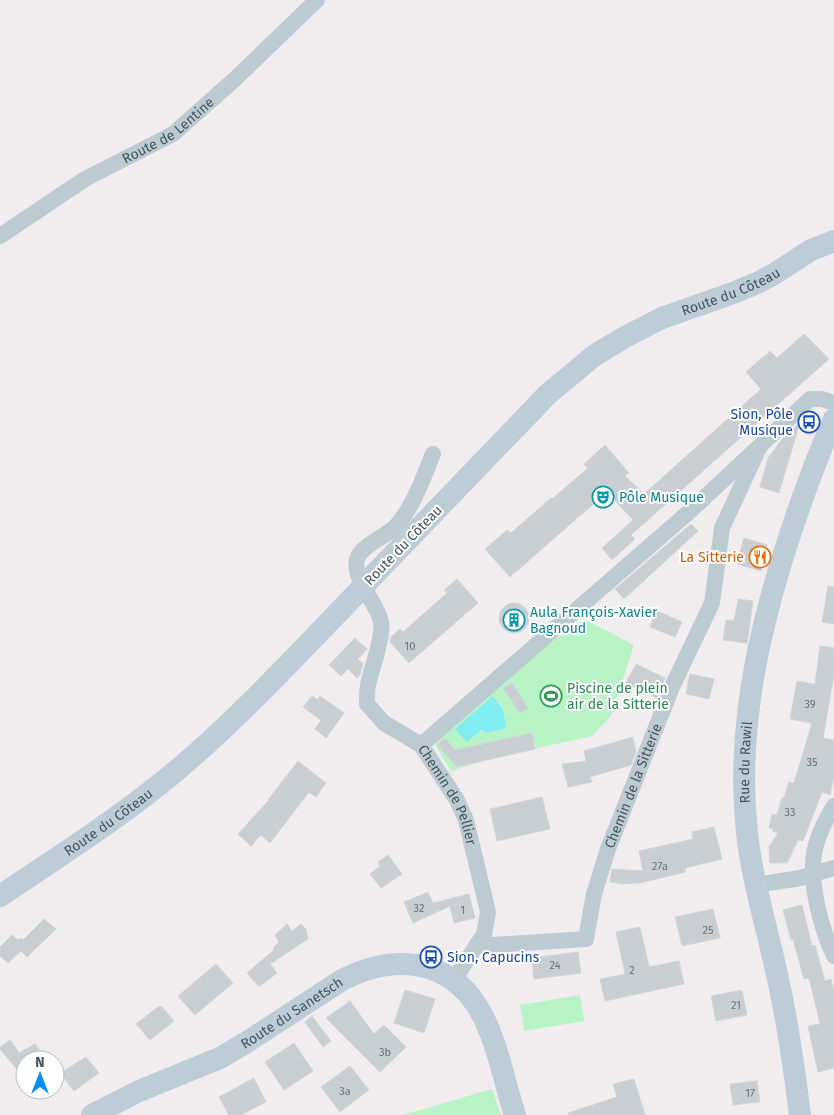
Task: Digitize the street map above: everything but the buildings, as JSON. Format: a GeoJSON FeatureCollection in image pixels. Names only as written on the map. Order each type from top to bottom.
{"type":"FeatureCollection","features":[{"type":"Feature","properties":{"kind":"street","name":"Route de Lentine"},"geometry":{"type":"LineString","coordinates":[[0,236],[85,180],[173,134],[221,92],[317,0]]}},
{"type":"Feature","properties":{"kind":"street","name":"Route du Côteau"},"geometry":{"type":"LineString","coordinates":[[0,896],[101,828],[176,771],[240,713],[548,394],[595,356],[625,337],[662,318],[724,297],[757,283],[811,250],[834,241]]}},
{"type":"Feature","properties":{"kind":"street"},"geometry":{"type":"LineString","coordinates":[[421,745],[667,531],[810,399],[822,399],[834,403]]}},
{"type":"Feature","properties":{"kind":"street","name":"Rue du Rawil"},"geometry":{"type":"LineString","coordinates":[[800,1115],[785,1014],[756,885],[747,832],[746,736],[753,676],[770,599],[780,563],[809,480],[834,419]]}},
{"type":"Feature","properties":{"kind":"street","name":"Chemin de la Sitterie"},"geometry":{"type":"LineString","coordinates":[[476,946],[586,939],[594,894],[608,849],[672,687],[712,603],[722,528],[759,448]]}},
{"type":"Feature","properties":{"kind":"street","name":"Chemin de Pellier"},"geometry":{"type":"LineString","coordinates":[[433,454],[420,487],[404,517],[396,527],[361,552],[357,559],[361,581],[381,624],[376,657],[368,686],[367,704],[384,723],[421,745],[457,800],[466,820],[488,912],[484,934],[454,980]]}},
{"type":"Feature","properties":{"kind":"street"},"geometry":{"type":"LineString","coordinates":[[834,806],[825,821],[819,837],[814,854],[813,873],[825,934],[834,956]]}},
{"type":"Feature","properties":{"kind":"street"},"geometry":{"type":"LineString","coordinates":[[756,885],[800,878],[834,868]]}},
{"type":"Feature","properties":{"kind":"street","name":"Route du Sanetsch"},"geometry":{"type":"LineString","coordinates":[[92,1115],[139,1091],[220,1058],[342,980],[358,972],[375,966],[408,964],[439,972],[454,980],[468,994],[483,1016],[503,1071],[515,1115]]}},
{"type":"Feature","properties":{"kind":"green space","name":"Piscine de plein air de la Sitterie"},"geometry":{"type":"Polygon","coordinates":[[[584,619],[634,645],[611,716],[592,736],[485,760],[451,771],[433,741],[506,675],[584,619]]]}},
{"type":"Feature","properties":{"kind":"green space"},"geometry":{"type":"Polygon","coordinates":[[[580,995],[584,1021],[524,1031],[520,1005],[580,995]]]}},
{"type":"Feature","properties":{"kind":"green space"},"geometry":{"type":"Polygon","coordinates":[[[492,1089],[501,1115],[403,1115],[492,1089]]]}},
{"type":"Feature","properties":{"kind":"water"},"geometry":{"type":"Polygon","coordinates":[[[493,696],[503,710],[506,728],[486,733],[482,729],[467,742],[455,729],[493,696]]]}},
{"type":"Feature","properties":{"kind":"place","name":"Sion, Pôle Musique"},"geometry":{"type":"Point","coordinates":[809,422]}},
{"type":"Feature","properties":{"kind":"place","name":"Pôle Musique"},"geometry":{"type":"Point","coordinates":[603,497]}},
{"type":"Feature","properties":{"kind":"place","name":"La Sitterie"},"geometry":{"type":"Point","coordinates":[760,557]}},
{"type":"Feature","properties":{"kind":"place","name":"Aula François-Xavier Bagnoud"},"geometry":{"type":"Point","coordinates":[514,620]}},
{"type":"Feature","properties":{"kind":"place","name":"Piscine de plein air de la Sitterie"},"geometry":{"type":"Point","coordinates":[551,696]}},
{"type":"Feature","properties":{"kind":"place","name":"Sion, Capucins"},"geometry":{"type":"Point","coordinates":[431,957]}}]}
